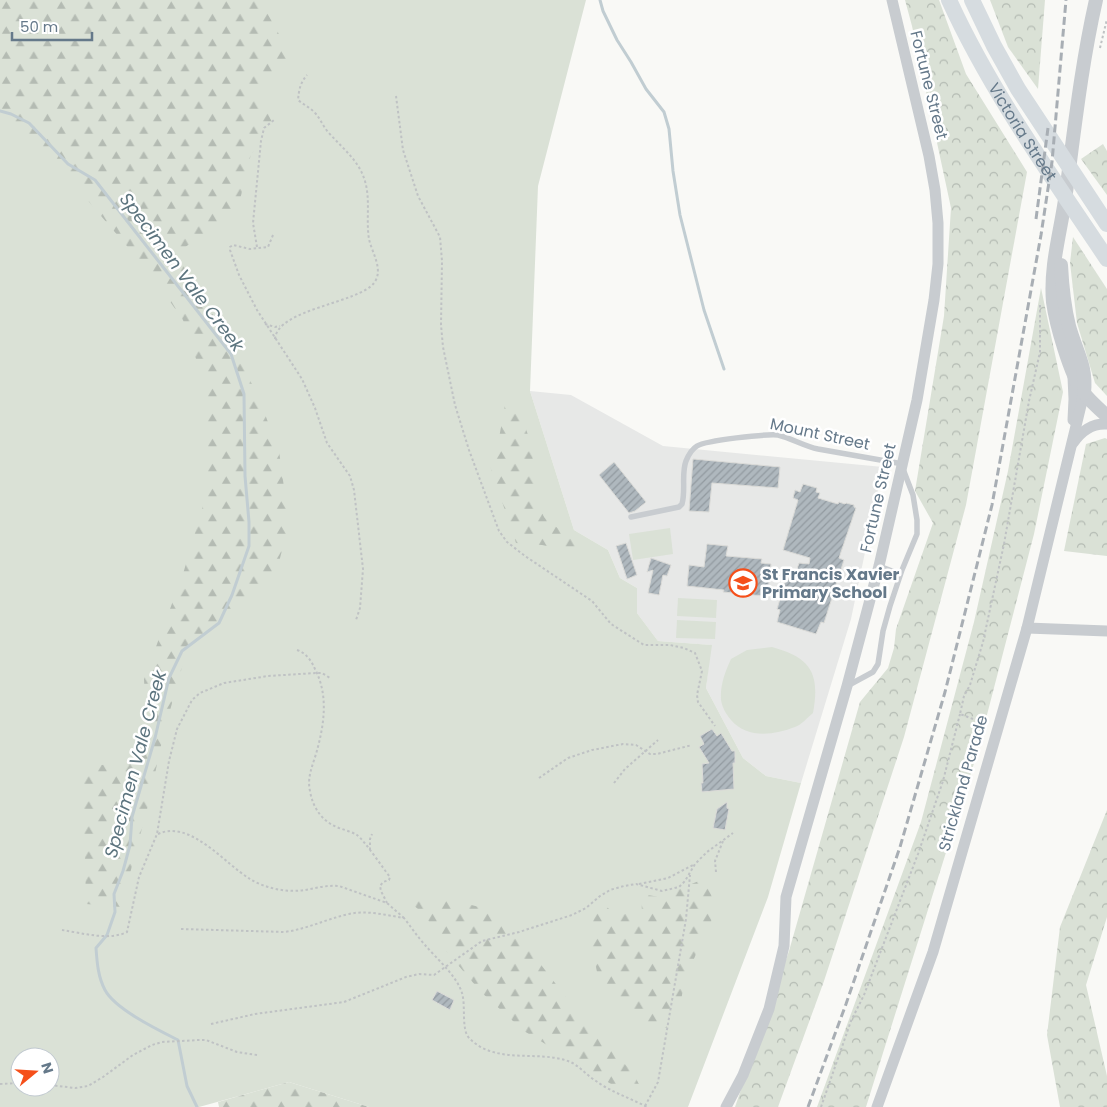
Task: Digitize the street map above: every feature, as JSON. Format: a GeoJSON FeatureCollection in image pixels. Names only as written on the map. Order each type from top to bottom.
{"type":"FeatureCollection","features":[{"type":"Feature","properties":{"kind":"main road","name":"Victoria Street"},"geometry":{"type":"LineString","coordinates":[[949,0],[986,72],[1014,119],[1107,258]]}},
{"type":"Feature","properties":{"kind":"main road","name":"Victoria Street"},"geometry":{"type":"LineString","coordinates":[[972,0],[994,46],[1018,89],[1107,224]]}},
{"type":"Feature","properties":{"kind":"street","name":"Fortune Street"},"geometry":{"type":"LineString","coordinates":[[726,1107],[743,1075],[769,1009],[784,946],[786,897],[847,686],[879,566],[920,384],[934,300],[938,264],[938,223],[935,190],[930,156],[892,0]]}},
{"type":"Feature","properties":{"kind":"street","name":"Strickland Parade"},"geometry":{"type":"LineString","coordinates":[[1084,393],[1070,363],[1055,313],[1053,294],[1054,265],[1084,63],[1096,0]]}},
{"type":"Feature","properties":{"kind":"street","name":"Strickland Parade"},"geometry":{"type":"LineString","coordinates":[[877,1107],[933,952],[1000,721],[1026,628],[1084,393],[1084,369],[1069,325],[1063,290],[1062,220]]}},
{"type":"Feature","properties":{"kind":"street","name":"Strickland Parade"},"geometry":{"type":"LineString","coordinates":[[1066,464],[1074,408],[1070,363]]}},
{"type":"Feature","properties":{"kind":"street"},"geometry":{"type":"LineString","coordinates":[[1084,393],[1107,416]]}},
{"type":"Feature","properties":{"kind":"street"},"geometry":{"type":"LineString","coordinates":[[1070,451],[1076,439],[1086,430],[1097,425],[1107,424]]}},
{"type":"Feature","properties":{"kind":"street"},"geometry":{"type":"LineString","coordinates":[[1026,628],[1107,630]]}},
{"type":"Feature","properties":{"kind":"lane","name":"Mount Street"},"geometry":{"type":"LineString","coordinates":[[631,517],[682,504],[685,462],[692,451],[709,442],[756,435],[775,435],[807,447],[902,466]]}},
{"type":"Feature","properties":{"kind":"lane"},"geometry":{"type":"LineString","coordinates":[[847,686],[870,674],[878,664],[886,621],[900,574],[918,528],[913,495],[902,466]]}},
{"type":"Feature","properties":{"kind":"lane"},"geometry":{"type":"LineString","coordinates":[[879,566],[900,574]]}},
{"type":"Feature","properties":{"kind":"path"},"geometry":{"type":"LineString","coordinates":[[1100,48],[1107,19]]}},
{"type":"Feature","properties":{"kind":"path"},"geometry":{"type":"LineString","coordinates":[[265,324],[275,327],[280,326],[320,306],[361,292],[373,285],[378,276],[377,264],[370,241],[369,198],[362,173],[352,157],[328,133],[316,114],[298,100],[302,80],[306,75]]}},
{"type":"Feature","properties":{"kind":"path"},"geometry":{"type":"LineString","coordinates":[[396,96],[403,150],[418,196],[440,237],[442,261],[441,325],[443,347],[455,405],[469,450],[499,531],[507,542],[525,556],[592,601],[611,624],[644,645],[670,645],[695,653],[702,671],[697,695],[698,702],[715,726]]}},
{"type":"Feature","properties":{"kind":"path"},"geometry":{"type":"LineString","coordinates":[[257,248],[253,223],[260,141],[264,128],[274,120]]}},
{"type":"Feature","properties":{"kind":"path"},"geometry":{"type":"LineString","coordinates":[[273,235],[268,247],[250,249],[233,245],[230,247],[239,275],[265,324],[302,379],[327,442],[346,470],[352,483],[363,569],[360,608],[356,620]]}},
{"type":"Feature","properties":{"kind":"path"},"geometry":{"type":"LineString","coordinates":[[821,1107],[851,1021],[864,995],[918,854],[943,781],[964,696],[970,685],[983,642],[1004,544],[1026,417],[1040,352],[1039,313],[1042,296]]}},
{"type":"Feature","properties":{"kind":"path"},"geometry":{"type":"LineString","coordinates":[[276,340],[276,333],[280,326]]}},
{"type":"Feature","properties":{"kind":"path"},"geometry":{"type":"LineString","coordinates":[[298,650],[306,655],[317,673],[323,689],[324,716],[309,774],[310,792],[317,811],[325,820],[357,835],[390,877],[389,880],[380,886],[380,891],[387,903],[404,918],[425,946],[445,967],[461,990],[464,1003],[465,1031],[469,1038],[484,1048],[499,1054],[556,1058],[569,1061],[596,1081],[646,1106],[658,1082],[684,930],[690,873]]}},
{"type":"Feature","properties":{"kind":"path"},"geometry":{"type":"LineString","coordinates":[[62,930],[96,935],[117,935],[127,932],[139,876],[157,834],[172,746],[177,729],[192,700],[200,693],[224,683],[268,676],[317,673],[322,673],[330,678]]}},
{"type":"Feature","properties":{"kind":"path"},"geometry":{"type":"LineString","coordinates":[[960,714],[973,719],[1000,721]]}},
{"type":"Feature","properties":{"kind":"path"},"geometry":{"type":"LineString","coordinates":[[614,783],[625,770],[658,740]]}},
{"type":"Feature","properties":{"kind":"path"},"geometry":{"type":"LineString","coordinates":[[538,778],[568,758],[592,750],[623,744],[636,745],[650,754],[663,754],[692,745]]}},
{"type":"Feature","properties":{"kind":"path"},"geometry":{"type":"LineString","coordinates":[[157,834],[171,830],[187,833],[199,840],[239,872],[262,885],[293,891],[339,886],[387,903]]}},
{"type":"Feature","properties":{"kind":"path"},"geometry":{"type":"LineString","coordinates":[[211,1024],[255,1014],[344,1002],[406,977],[419,974],[434,975],[482,942],[572,915],[586,908],[610,890],[668,878],[688,869],[733,833]]}},
{"type":"Feature","properties":{"kind":"path"},"geometry":{"type":"LineString","coordinates":[[371,853],[369,846],[372,834]]}},
{"type":"Feature","properties":{"kind":"path"},"geometry":{"type":"LineString","coordinates":[[716,872],[715,861],[724,839]]}},
{"type":"Feature","properties":{"kind":"path"},"geometry":{"type":"LineString","coordinates":[[636,884],[662,892],[671,890],[679,887],[695,864]]}},
{"type":"Feature","properties":{"kind":"path"},"geometry":{"type":"LineString","coordinates":[[180,929],[284,932],[300,930],[350,913],[367,913],[404,918]]}},
{"type":"Feature","properties":{"kind":"path"},"geometry":{"type":"LineString","coordinates":[[60,1086],[75,1088],[88,1086],[133,1055],[162,1042],[200,1040],[237,1052],[257,1055]]}},
{"type":"Feature","properties":{"kind":"shaded area","name":"St Francis Xavier Primary School"},"geometry":{"type":"Polygon","coordinates":[[[530,391],[571,395],[663,446],[883,467],[851,619],[801,783],[766,776],[743,758],[706,688],[711,645],[658,641],[637,613],[637,588],[620,578],[608,550],[574,530],[530,391]]]}},
{"type":"Feature","properties":{"kind":"green space"},"geometry":{"type":"Polygon","coordinates":[[[0,0],[586,0],[538,186],[530,391],[574,530],[608,550],[620,578],[637,588],[637,613],[658,641],[712,645],[706,688],[743,758],[766,776],[801,783],[768,897],[688,1107],[369,1107],[289,1082],[199,1107],[0,1107],[0,0]]]}},
{"type":"Feature","properties":{"kind":"green space"},"geometry":{"type":"Polygon","coordinates":[[[0,0],[260,0],[280,36],[286,55],[286,74],[275,74],[267,77],[261,93],[274,128],[251,154],[238,208],[180,251],[178,258],[222,326],[258,396],[279,451],[289,524],[275,577],[246,595],[218,629],[186,653],[164,732],[148,806],[121,907],[86,904],[83,786],[85,765],[102,765],[136,758],[146,719],[144,679],[183,574],[208,488],[207,392],[183,320],[150,273],[65,174],[17,128],[0,119],[0,0]]]}},
{"type":"Feature","properties":{"kind":"green space"},"geometry":{"type":"Polygon","coordinates":[[[905,0],[939,0],[966,74],[1027,172],[966,505],[904,737],[824,981],[778,1107],[735,1107],[789,951],[860,702],[888,668],[894,648],[896,629],[933,523],[915,491],[944,316],[951,208],[905,0]]]}},
{"type":"Feature","properties":{"kind":"green space"},"geometry":{"type":"Polygon","coordinates":[[[990,0],[1045,0],[1038,89],[1008,47],[990,0]]]}},
{"type":"Feature","properties":{"kind":"green space"},"geometry":{"type":"Polygon","coordinates":[[[1103,144],[1107,151],[1107,195],[1081,159],[1103,144]]]}},
{"type":"Feature","properties":{"kind":"green space"},"geometry":{"type":"Polygon","coordinates":[[[1073,237],[1107,289],[1107,396],[1095,383],[1077,323],[1070,263],[1073,237]]]}},
{"type":"Feature","properties":{"kind":"green space"},"geometry":{"type":"Polygon","coordinates":[[[1041,288],[1063,392],[1034,534],[976,757],[866,1107],[817,1107],[921,822],[974,622],[1008,471],[1041,288]]]}},
{"type":"Feature","properties":{"kind":"green space"},"geometry":{"type":"Polygon","coordinates":[[[509,401],[521,414],[532,447],[535,490],[544,517],[560,530],[580,542],[572,551],[542,545],[516,543],[489,463],[497,449],[505,405],[509,401]]]}},
{"type":"Feature","properties":{"kind":"green space"},"geometry":{"type":"Polygon","coordinates":[[[1107,439],[1107,556],[1064,551],[1086,444],[1107,439]]]}},
{"type":"Feature","properties":{"kind":"green space"},"geometry":{"type":"Polygon","coordinates":[[[670,528],[673,554],[633,560],[629,534],[670,528]]]}},
{"type":"Feature","properties":{"kind":"green space"},"geometry":{"type":"Polygon","coordinates":[[[678,598],[717,600],[716,618],[677,616],[678,598]]]}},
{"type":"Feature","properties":{"kind":"green space"},"geometry":{"type":"Polygon","coordinates":[[[677,620],[716,622],[715,639],[676,638],[677,620]]]}},
{"type":"Feature","properties":{"kind":"green space"},"geometry":{"type":"Polygon","coordinates":[[[772,647],[796,656],[810,669],[814,678],[815,688],[813,713],[799,725],[787,730],[761,734],[753,733],[737,726],[726,713],[721,700],[722,684],[731,659],[747,650],[772,647]]]}},
{"type":"Feature","properties":{"kind":"green space"},"geometry":{"type":"Polygon","coordinates":[[[1107,810],[1107,917],[1086,985],[1107,1076],[1107,1107],[1060,1107],[1047,1035],[1060,927],[1107,810]]]}},
{"type":"Feature","properties":{"kind":"green space"},"geometry":{"type":"Polygon","coordinates":[[[706,878],[712,897],[713,911],[710,929],[696,954],[685,980],[679,1010],[671,1027],[656,1029],[623,1012],[597,972],[591,942],[594,912],[604,905],[617,915],[642,912],[641,894],[660,897],[706,878]]]}},
{"type":"Feature","properties":{"kind":"green space"},"geometry":{"type":"Polygon","coordinates":[[[405,898],[444,898],[487,909],[508,922],[572,1005],[633,1073],[641,1088],[616,1087],[524,1031],[481,992],[447,952],[425,915],[405,898]]]}},
{"type":"Feature","properties":{"kind":"green space"},"geometry":{"type":"Polygon","coordinates":[[[289,1082],[369,1107],[219,1107],[218,1102],[289,1082]]]}},
{"type":"Feature","properties":{"kind":"building"},"geometry":{"type":"Polygon","coordinates":[[[693,459],[780,467],[778,488],[712,483],[709,512],[689,511],[693,459]]]}},
{"type":"Feature","properties":{"kind":"building"},"geometry":{"type":"Polygon","coordinates":[[[614,462],[646,502],[635,511],[629,513],[599,475],[614,462]]]}},
{"type":"Feature","properties":{"kind":"building"},"geometry":{"type":"Polygon","coordinates":[[[803,484],[817,488],[816,492],[820,493],[818,498],[838,504],[839,502],[854,505],[856,508],[839,558],[844,560],[824,623],[821,622],[816,634],[777,622],[780,610],[777,609],[786,579],[793,581],[799,563],[809,564],[810,558],[783,550],[798,500],[793,498],[795,490],[800,492],[803,484]]]}},
{"type":"Feature","properties":{"kind":"building"},"geometry":{"type":"Polygon","coordinates":[[[626,543],[637,575],[627,579],[616,546],[626,543]]]}},
{"type":"Feature","properties":{"kind":"building"},"geometry":{"type":"Polygon","coordinates":[[[707,544],[728,546],[726,556],[762,559],[761,563],[771,564],[768,592],[764,592],[764,596],[687,586],[689,565],[704,567],[707,544]]]}},
{"type":"Feature","properties":{"kind":"building"},"geometry":{"type":"Polygon","coordinates":[[[651,558],[671,565],[667,576],[663,575],[659,595],[648,593],[653,570],[647,572],[651,558]]]}},
{"type":"Feature","properties":{"kind":"building"},"geometry":{"type":"Polygon","coordinates":[[[712,729],[717,736],[721,733],[732,751],[735,751],[735,763],[733,763],[734,789],[702,792],[702,764],[709,763],[699,747],[704,744],[700,736],[712,729]]]}},
{"type":"Feature","properties":{"kind":"building"},"geometry":{"type":"Polygon","coordinates":[[[727,802],[727,808],[729,809],[725,830],[713,828],[717,809],[727,802]]]}},
{"type":"Feature","properties":{"kind":"building"},"geometry":{"type":"Polygon","coordinates":[[[437,991],[454,1000],[450,1010],[432,1000],[437,991]]]}},
{"type":"Feature","properties":{"kind":"waterway"},"geometry":{"type":"LineString","coordinates":[[600,0],[603,11],[617,40],[646,89],[664,112],[669,129],[680,215],[704,310],[724,369]]}},
{"type":"Feature","properties":{"kind":"waterway","name":"Specimen Vale Creek"},"geometry":{"type":"LineString","coordinates":[[0,111],[29,123],[68,164],[95,180],[231,354],[244,394],[245,476],[249,546],[232,595],[219,623],[182,651],[169,678],[155,738],[132,817],[130,845],[114,894],[115,912],[107,935],[96,948],[101,980],[110,997],[127,1012],[178,1040],[187,1086],[197,1107]]}},
{"type":"Feature","properties":{"kind":"railway"},"geometry":{"type":"LineString","coordinates":[[808,1107],[900,847],[945,692],[992,505],[1041,235],[1052,162],[1066,0]]}},
{"type":"Feature","properties":{"kind":"railway"},"geometry":{"type":"LineString","coordinates":[[1036,219],[1048,128]]}},
{"type":"Feature","properties":{"kind":"place","name":"St Francis Xavier Primary School"},"geometry":{"type":"Point","coordinates":[743,583]}}]}
